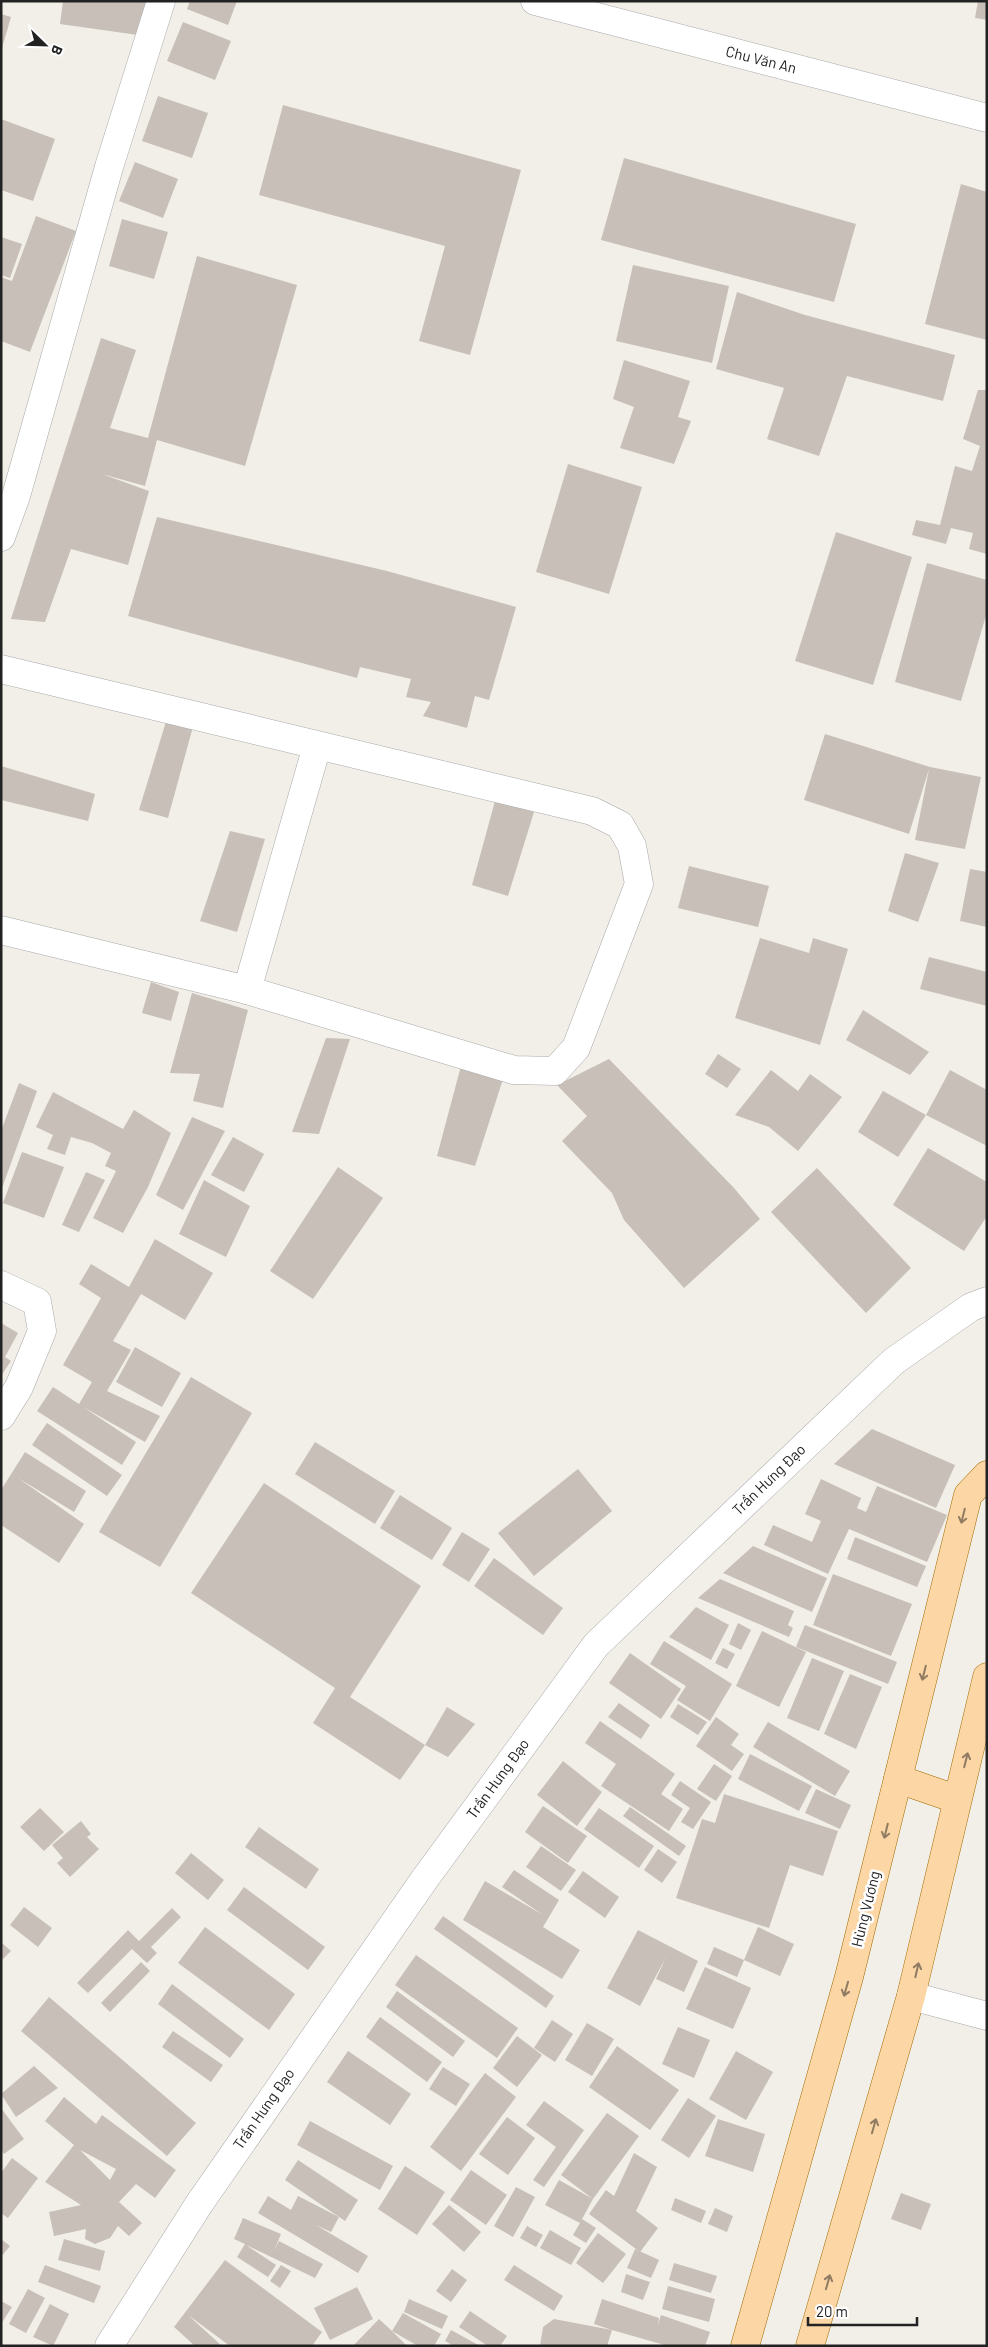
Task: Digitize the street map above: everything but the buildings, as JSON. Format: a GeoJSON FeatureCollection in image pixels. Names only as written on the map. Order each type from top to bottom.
{"type":"FeatureCollection","features":[{"type":"Feature","properties":{"kind":"main road","name":"Hùng Vương"},"geometry":{"type":"LineString","coordinates":[[745,2346],[849,1977],[968,1495],[987,1475]]}},
{"type":"Feature","properties":{"kind":"main road"},"geometry":{"type":"LineString","coordinates":[[810,2346],[911,1996],[956,1799],[987,1677]]}},
{"type":"Feature","properties":{"kind":"main road"},"geometry":{"type":"LineString","coordinates":[[898,1779],[956,1799]]}},
{"type":"Feature","properties":{"kind":"street"},"geometry":{"type":"LineString","coordinates":[[1,537],[16,496],[109,167],[161,1]]}},
{"type":"Feature","properties":{"kind":"street","name":"Chu Văn An"},"geometry":{"type":"LineString","coordinates":[[535,1],[987,118]]}},
{"type":"Feature","properties":{"kind":"street"},"geometry":{"type":"LineString","coordinates":[[1,668],[592,811],[620,825],[632,846],[638,884],[576,1048],[554,1071],[514,1070],[247,990],[1,930]]}},
{"type":"Feature","properties":{"kind":"street"},"geometry":{"type":"LineString","coordinates":[[247,990],[317,746]]}},
{"type":"Feature","properties":{"kind":"street"},"geometry":{"type":"LineString","coordinates":[[1,1285],[37,1302],[42,1331],[18,1388],[1,1416]]}},
{"type":"Feature","properties":{"kind":"street","name":"Trần Hưng Đạo"},"geometry":{"type":"LineString","coordinates":[[109,2346],[199,2204],[424,1880],[596,1645],[894,1361],[971,1307],[987,1301]]}},
{"type":"Feature","properties":{"kind":"street"},"geometry":{"type":"LineString","coordinates":[[911,1996],[987,2016]]}}]}
